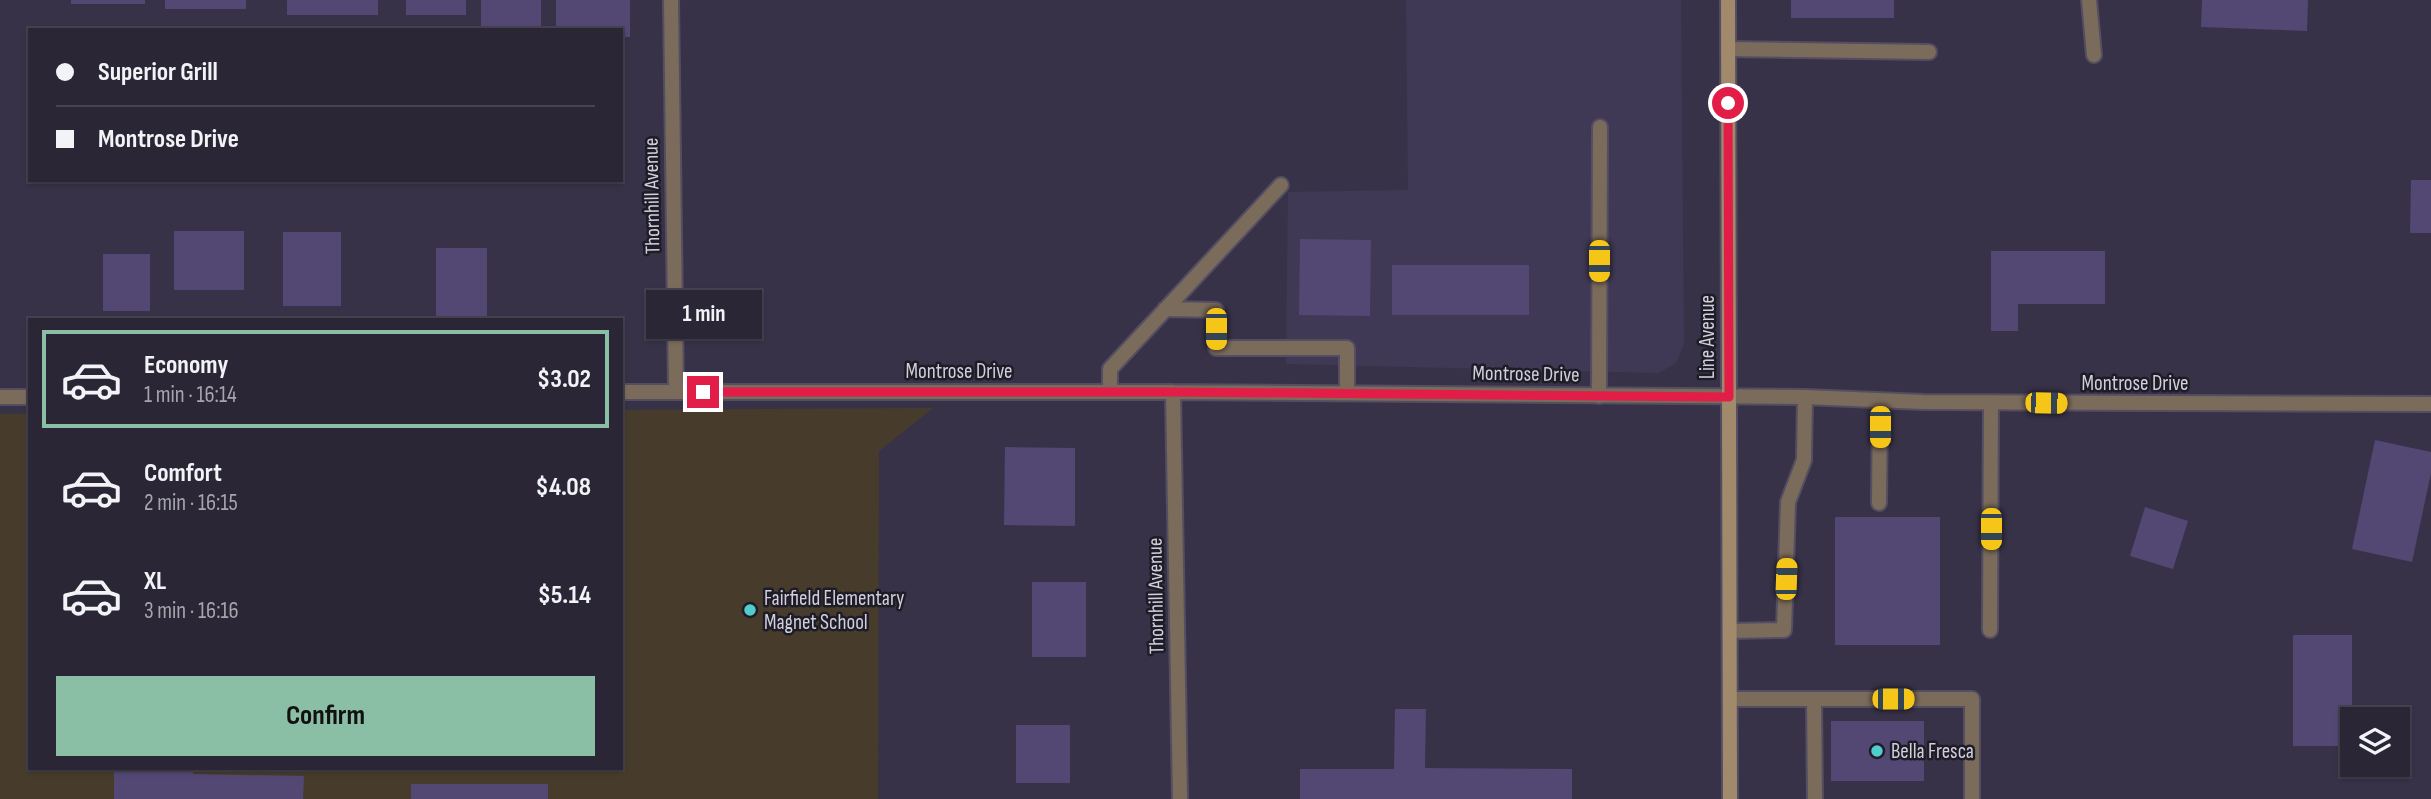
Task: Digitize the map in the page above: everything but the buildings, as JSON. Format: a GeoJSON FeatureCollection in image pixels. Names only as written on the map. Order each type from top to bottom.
{"type":"FeatureCollection","features":[{"type":"Feature","properties":{"kind":"main road","name":"Line Avenue"},"geometry":{"type":"LineString","coordinates":[[1728,0],[1730,799]]}},
{"type":"Feature","properties":{"kind":"street","name":"Thornhill Avenue"},"geometry":{"type":"LineString","coordinates":[[671,0],[676,392]]}},
{"type":"Feature","properties":{"kind":"street"},"geometry":{"type":"LineString","coordinates":[[2089,0],[2095,55]]}},
{"type":"Feature","properties":{"kind":"street"},"geometry":{"type":"LineString","coordinates":[[1728,49],[1928,52]]}},
{"type":"Feature","properties":{"kind":"street"},"geometry":{"type":"LineString","coordinates":[[1599,396],[1600,127]]}},
{"type":"Feature","properties":{"kind":"street"},"geometry":{"type":"LineString","coordinates":[[1110,392],[1110,369],[1281,185]]}},
{"type":"Feature","properties":{"kind":"street"},"geometry":{"type":"LineString","coordinates":[[1166,309],[1216,310],[1216,348],[1347,348],[1347,393]]}},
{"type":"Feature","properties":{"kind":"street","name":"Montrose Drive"},"geometry":{"type":"LineString","coordinates":[[623,392],[1347,393],[1805,397],[1991,403],[2431,404]]}},
{"type":"Feature","properties":{"kind":"street","name":"Thornhill Avenue"},"geometry":{"type":"LineString","coordinates":[[1173,392],[1180,799]]}},
{"type":"Feature","properties":{"kind":"street"},"geometry":{"type":"LineString","coordinates":[[0,397],[28,397]]}},
{"type":"Feature","properties":{"kind":"street"},"geometry":{"type":"LineString","coordinates":[[1730,631],[1784,630],[1788,502],[1804,460],[1805,397]]}},
{"type":"Feature","properties":{"kind":"street"},"geometry":{"type":"LineString","coordinates":[[1879,503],[1880,401]]}},
{"type":"Feature","properties":{"kind":"street"},"geometry":{"type":"LineString","coordinates":[[1990,630],[1991,403]]}},
{"type":"Feature","properties":{"kind":"street"},"geometry":{"type":"LineString","coordinates":[[1730,699],[1972,699],[1972,799]]}},
{"type":"Feature","properties":{"kind":"street"},"geometry":{"type":"LineString","coordinates":[[1814,699],[1815,799]]}},
{"type":"Feature","properties":{"kind":"shaded area"},"geometry":{"type":"Polygon","coordinates":[[[1406,0],[1681,0],[1684,344],[1676,363],[1658,373],[1286,364],[1288,192],[1408,190],[1406,0]]]}},
{"type":"Feature","properties":{"kind":"shaded area","name":"Fairfield Elementary Magnet School"},"geometry":{"type":"Polygon","coordinates":[[[933,408],[879,451],[878,799],[0,799],[0,414],[28,414],[28,770],[623,770],[623,410],[933,408]]]}},
{"type":"Feature","properties":{"kind":"place","name":"Fairfield Elementary Magnet School"},"geometry":{"type":"Point","coordinates":[750,610]}},
{"type":"Feature","properties":{"kind":"place","name":"Bella Fresca"},"geometry":{"type":"Point","coordinates":[1877,751]}},
{"type":"Feature","properties":{"kind":"route"},"geometry":{"type":"LineString","coordinates":[[703,392],[1173,392],[1729,397],[1728,103]]}}]}
